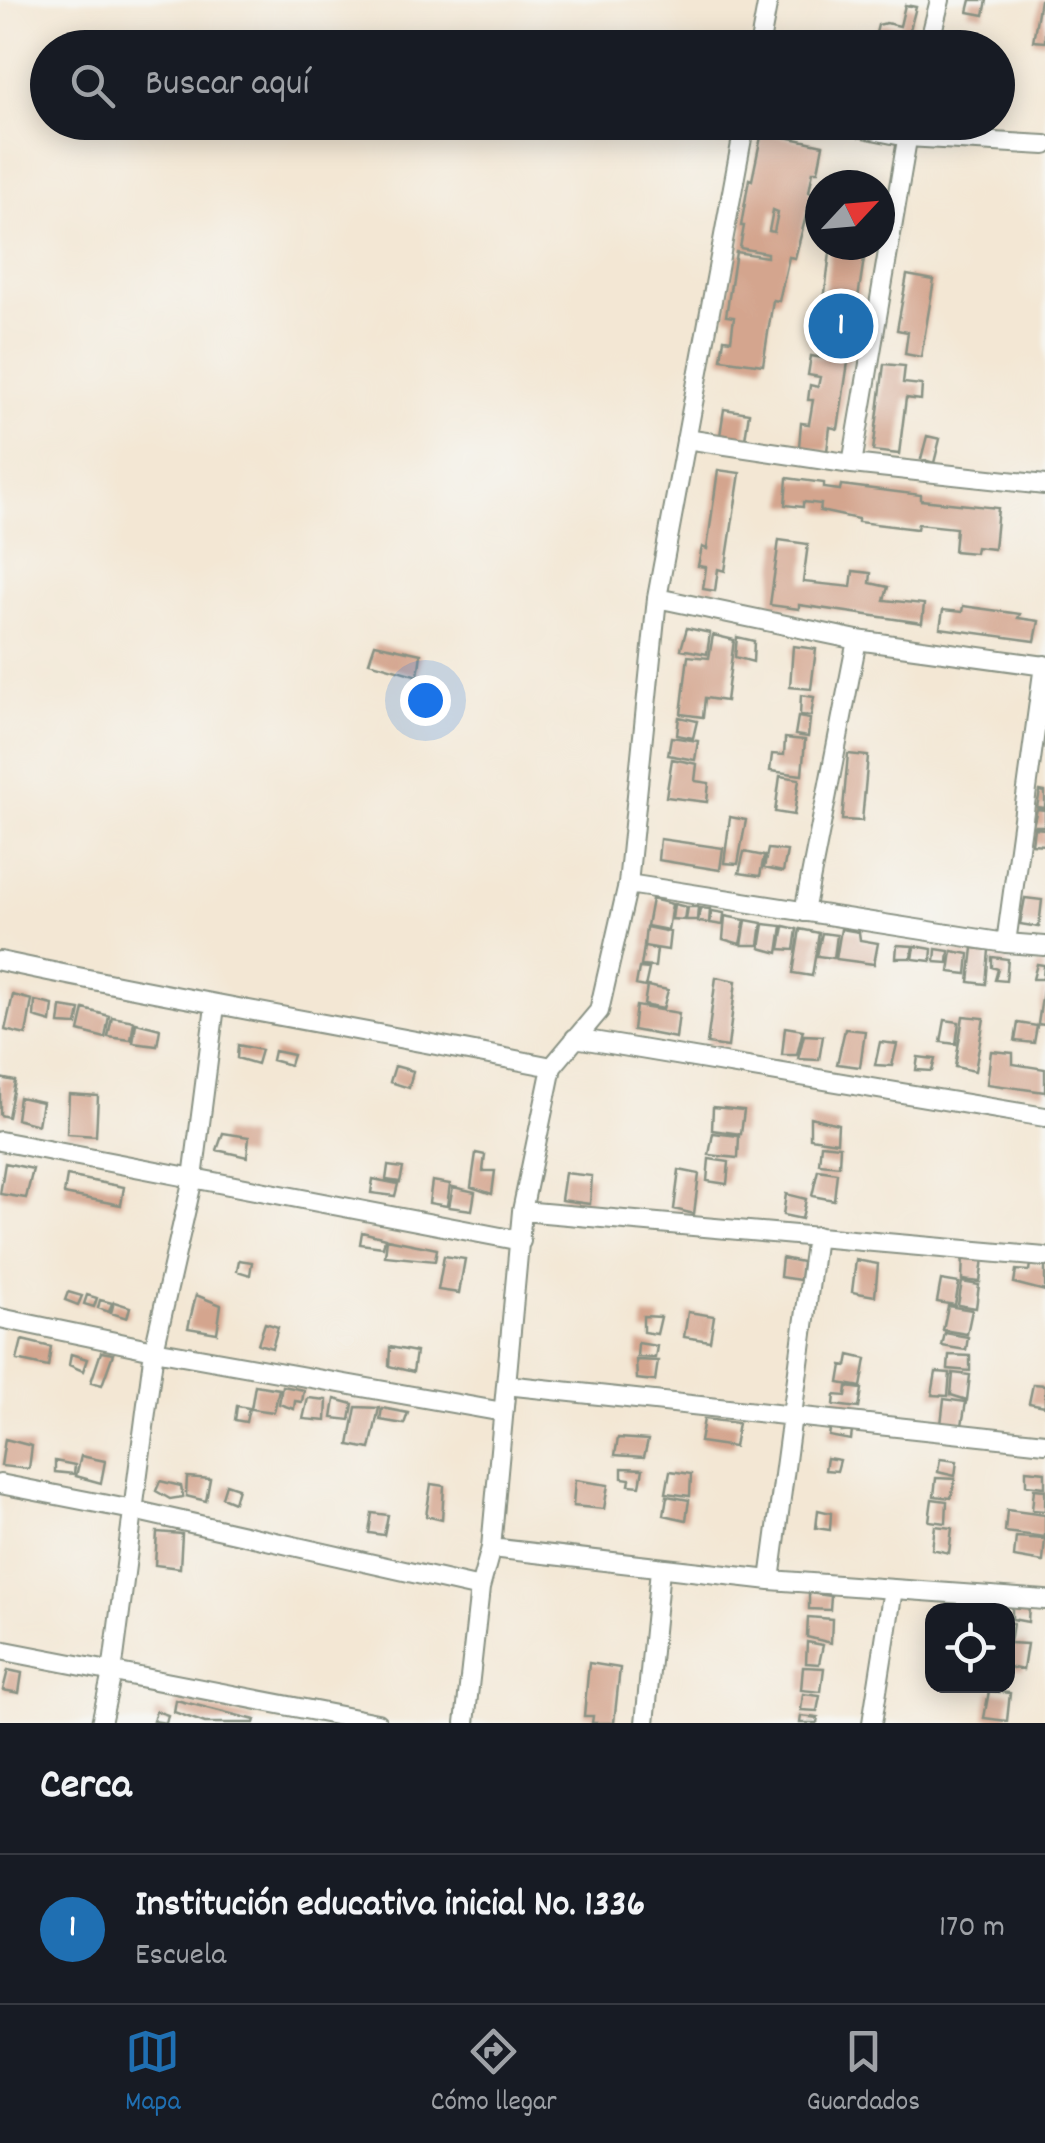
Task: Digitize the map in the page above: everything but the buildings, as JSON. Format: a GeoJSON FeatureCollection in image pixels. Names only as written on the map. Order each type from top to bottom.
{"type":"FeatureCollection","features":[{"type":"Feature","properties":{"kind":"street"},"geometry":{"type":"LineString","coordinates":[[762,30],[768,0]]}},
{"type":"Feature","properties":{"kind":"street"},"geometry":{"type":"LineString","coordinates":[[932,30],[940,0]]}},
{"type":"Feature","properties":{"kind":"street"},"geometry":{"type":"LineString","coordinates":[[465,1723],[480,1588],[491,1548],[522,1211],[552,1067],[598,1011],[628,884],[656,598],[742,140]]}},
{"type":"Feature","properties":{"kind":"street"},"geometry":{"type":"LineString","coordinates":[[852,464],[906,140]]}},
{"type":"Feature","properties":{"kind":"street"},"geometry":{"type":"LineString","coordinates":[[999,140],[1045,145]]}},
{"type":"Feature","properties":{"kind":"street"},"geometry":{"type":"LineString","coordinates":[[686,439],[852,464],[1045,485]]}},
{"type":"Feature","properties":{"kind":"street"},"geometry":{"type":"LineString","coordinates":[[656,598],[856,640],[1044,666],[1006,943]]}},
{"type":"Feature","properties":{"kind":"street"},"geometry":{"type":"LineString","coordinates":[[804,912],[856,640]]}},
{"type":"Feature","properties":{"kind":"street"},"geometry":{"type":"LineString","coordinates":[[628,884],[1045,946]]}},
{"type":"Feature","properties":{"kind":"street"},"geometry":{"type":"LineString","coordinates":[[0,961],[215,1006],[552,1067]]}},
{"type":"Feature","properties":{"kind":"street"},"geometry":{"type":"LineString","coordinates":[[101,1723],[112,1673],[154,1350],[193,1178],[215,1006]]}},
{"type":"Feature","properties":{"kind":"street"},"geometry":{"type":"LineString","coordinates":[[576,1038],[1045,1118]]}},
{"type":"Feature","properties":{"kind":"street"},"geometry":{"type":"LineString","coordinates":[[0,1141],[520,1241]]}},
{"type":"Feature","properties":{"kind":"street"},"geometry":{"type":"LineString","coordinates":[[522,1211],[1045,1256]]}},
{"type":"Feature","properties":{"kind":"street"},"geometry":{"type":"LineString","coordinates":[[770,1580],[816,1236]]}},
{"type":"Feature","properties":{"kind":"street"},"geometry":{"type":"LineString","coordinates":[[0,1318],[154,1350],[503,1412]]}},
{"type":"Feature","properties":{"kind":"street"},"geometry":{"type":"LineString","coordinates":[[506,1384],[1045,1443]]}},
{"type":"Feature","properties":{"kind":"street"},"geometry":{"type":"LineString","coordinates":[[0,1484],[480,1588]]}},
{"type":"Feature","properties":{"kind":"street"},"geometry":{"type":"LineString","coordinates":[[491,1548],[770,1580],[1045,1600]]}},
{"type":"Feature","properties":{"kind":"street"},"geometry":{"type":"LineString","coordinates":[[645,1723],[660,1569]]}},
{"type":"Feature","properties":{"kind":"street"},"geometry":{"type":"LineString","coordinates":[[872,1723],[893,1589]]}},
{"type":"Feature","properties":{"kind":"street"},"geometry":{"type":"LineString","coordinates":[[0,1650],[377,1723]]}},
{"type":"Feature","properties":{"kind":"place","name":"Institución educativa inicial No. 1336"},"geometry":{"type":"Point","coordinates":[841,326]}}]}
